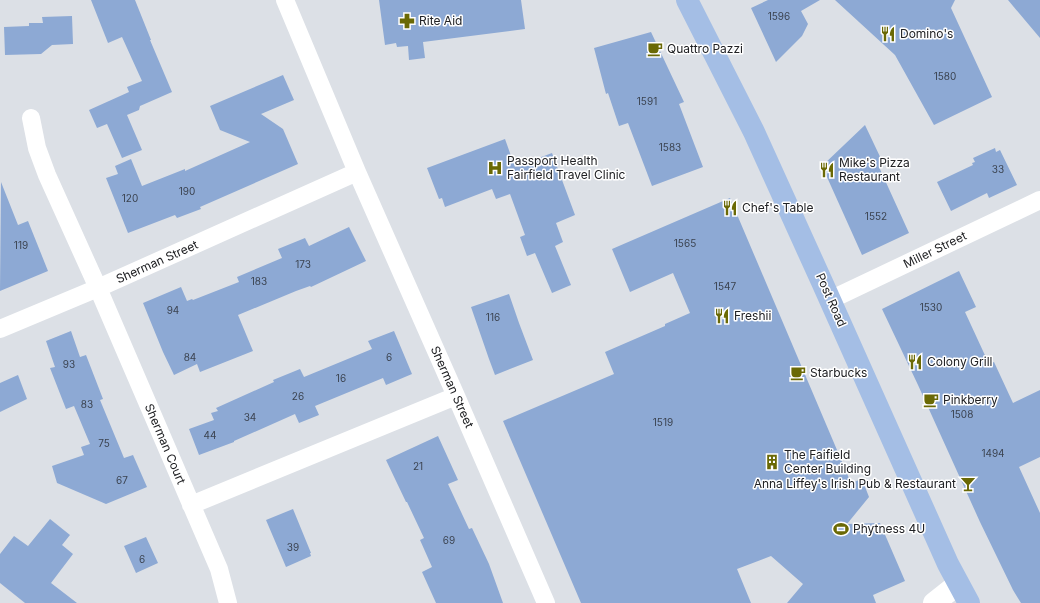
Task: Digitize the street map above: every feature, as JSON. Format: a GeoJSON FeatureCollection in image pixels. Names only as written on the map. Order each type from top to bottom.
{"type":"FeatureCollection","features":[{"type":"Feature","properties":{"kind":"main road","name":"Post Road"},"geometry":{"type":"LineString","coordinates":[[687,0],[754,132],[948,564],[969,603]]}},
{"type":"Feature","properties":{"kind":"street","name":"Sherman Street"},"geometry":{"type":"LineString","coordinates":[[285,0],[358,172],[546,603]]}},
{"type":"Feature","properties":{"kind":"street","name":"Sherman Court"},"geometry":{"type":"LineString","coordinates":[[31,118],[37,148],[47,175],[98,288],[219,569],[228,603]]}},
{"type":"Feature","properties":{"kind":"street","name":"Sherman Street"},"geometry":{"type":"LineString","coordinates":[[0,329],[98,288],[358,172]]}},
{"type":"Feature","properties":{"kind":"street","name":"Miller Street"},"geometry":{"type":"LineString","coordinates":[[830,300],[1040,200]]}},
{"type":"Feature","properties":{"kind":"street"},"geometry":{"type":"LineString","coordinates":[[191,505],[456,396]]}},
{"type":"Feature","properties":{"kind":"street"},"geometry":{"type":"LineString","coordinates":[[934,603],[958,584]]}},
{"type":"Feature","properties":{"kind":"building"},"geometry":{"type":"Polygon","coordinates":[[[91,0],[135,0],[172,92],[140,106],[139,110],[127,115],[142,150],[122,158],[107,124],[97,128],[89,110],[129,92],[127,87],[142,81],[122,37],[108,43],[91,0]]]}},
{"type":"Feature","properties":{"kind":"building","name":"Rite Aid"},"geometry":{"type":"Polygon","coordinates":[[[379,0],[521,0],[525,29],[423,42],[425,58],[409,60],[408,46],[397,47],[396,43],[385,45],[379,0]]]}},
{"type":"Feature","properties":{"kind":"building"},"geometry":{"type":"Polygon","coordinates":[[[768,0],[820,0],[801,11],[808,24],[802,36],[776,62],[751,8],[768,0]]]}},
{"type":"Feature","properties":{"kind":"building"},"geometry":{"type":"Polygon","coordinates":[[[835,0],[955,0],[951,8],[992,97],[934,125],[895,55],[835,0]]]}},
{"type":"Feature","properties":{"kind":"building"},"geometry":{"type":"Polygon","coordinates":[[[1008,0],[1040,0],[1040,38],[1008,0]]]}},
{"type":"Feature","properties":{"kind":"building"},"geometry":{"type":"Polygon","coordinates":[[[72,16],[73,44],[52,45],[41,54],[5,55],[4,27],[29,26],[29,23],[43,23],[42,17],[72,16]]]}},
{"type":"Feature","properties":{"kind":"building"},"geometry":{"type":"Polygon","coordinates":[[[651,32],[684,102],[679,104],[703,167],[652,186],[628,123],[619,126],[608,93],[606,94],[594,48],[651,32]]]}},
{"type":"Feature","properties":{"kind":"building"},"geometry":{"type":"Polygon","coordinates":[[[283,75],[294,100],[261,114],[283,129],[298,164],[200,207],[201,209],[177,218],[175,215],[128,233],[106,178],[118,174],[115,166],[131,159],[142,186],[185,169],[185,171],[250,142],[220,130],[210,106],[283,75]]]}},
{"type":"Feature","properties":{"kind":"building"},"geometry":{"type":"Polygon","coordinates":[[[865,125],[883,163],[879,167],[909,233],[862,255],[822,166],[865,125]]]}},
{"type":"Feature","properties":{"kind":"building"},"geometry":{"type":"Polygon","coordinates":[[[505,139],[515,167],[552,153],[575,215],[556,223],[563,242],[555,246],[571,285],[552,293],[535,253],[527,256],[520,237],[525,235],[510,194],[496,199],[492,189],[445,207],[442,198],[439,199],[427,168],[505,139]]]}},
{"type":"Feature","properties":{"kind":"building"},"geometry":{"type":"Polygon","coordinates":[[[995,148],[996,152],[1000,150],[1017,185],[989,198],[987,193],[951,211],[937,182],[973,165],[972,163],[975,162],[973,158],[995,148]]]}},
{"type":"Feature","properties":{"kind":"building"},"geometry":{"type":"Polygon","coordinates":[[[1,182],[18,225],[28,221],[48,271],[0,291],[1,182]]]}},
{"type":"Feature","properties":{"kind":"building"},"geometry":{"type":"Polygon","coordinates":[[[730,198],[851,483],[862,479],[869,497],[847,524],[880,523],[905,581],[873,595],[876,603],[787,603],[803,584],[771,556],[737,569],[751,603],[581,603],[503,421],[614,374],[605,352],[665,326],[665,324],[690,313],[673,273],[630,292],[612,249],[730,198]]]}},
{"type":"Feature","properties":{"kind":"building"},"geometry":{"type":"Polygon","coordinates":[[[349,227],[366,261],[311,287],[310,286],[296,291],[238,315],[253,351],[200,372],[197,364],[174,375],[143,303],[181,287],[187,301],[193,300],[239,282],[237,277],[282,258],[278,249],[305,238],[309,246],[349,227]]]}},
{"type":"Feature","properties":{"kind":"building"},"geometry":{"type":"Polygon","coordinates":[[[959,271],[976,307],[965,312],[989,364],[994,362],[1013,403],[1040,390],[1040,457],[1019,467],[1040,513],[1040,603],[1021,603],[1013,590],[882,309],[959,271]]]}},
{"type":"Feature","properties":{"kind":"building"},"geometry":{"type":"Polygon","coordinates":[[[509,294],[533,360],[495,375],[471,307],[509,294]]]}},
{"type":"Feature","properties":{"kind":"building"},"geometry":{"type":"Polygon","coordinates":[[[71,331],[80,357],[86,355],[103,399],[100,400],[124,458],[133,455],[147,487],[106,504],[57,483],[52,466],[84,455],[81,447],[90,444],[74,406],[66,409],[50,368],[55,367],[46,341],[71,331]]]}},
{"type":"Feature","properties":{"kind":"building"},"geometry":{"type":"Polygon","coordinates":[[[394,331],[412,374],[386,385],[383,378],[315,406],[319,415],[299,423],[295,414],[234,442],[199,455],[189,429],[214,420],[211,413],[218,411],[216,408],[274,382],[273,380],[300,369],[304,377],[372,349],[368,341],[394,331]]]}},
{"type":"Feature","properties":{"kind":"building"},"geometry":{"type":"Polygon","coordinates":[[[18,375],[27,399],[0,412],[0,383],[18,375]]]}},
{"type":"Feature","properties":{"kind":"building"},"geometry":{"type":"Polygon","coordinates":[[[438,436],[458,480],[448,484],[469,529],[472,528],[489,564],[503,603],[436,603],[422,572],[432,567],[420,540],[424,538],[386,460],[438,436]]]}},
{"type":"Feature","properties":{"kind":"building"},"geometry":{"type":"Polygon","coordinates":[[[293,509],[311,556],[286,567],[266,520],[293,509]]]}},
{"type":"Feature","properties":{"kind":"building"},"geometry":{"type":"Polygon","coordinates":[[[50,519],[70,535],[62,545],[73,554],[51,583],[77,603],[25,603],[0,583],[0,554],[14,536],[28,546],[50,519]]]}},
{"type":"Feature","properties":{"kind":"building"},"geometry":{"type":"Polygon","coordinates":[[[146,537],[158,563],[136,573],[124,546],[146,537]]]}},
{"type":"Feature","properties":{"kind":"place","name":"Rite Aid"},"geometry":{"type":"Point","coordinates":[407,21]}},
{"type":"Feature","properties":{"kind":"place","name":"Domino's"},"geometry":{"type":"Point","coordinates":[888,34]}},
{"type":"Feature","properties":{"kind":"place","name":"Quattro Pazzi"},"geometry":{"type":"Point","coordinates":[655,49]}},
{"type":"Feature","properties":{"kind":"place","name":"Passport Health Fairfield Travel Clinic"},"geometry":{"type":"Point","coordinates":[495,168]}},
{"type":"Feature","properties":{"kind":"place","name":"Mike's Pizza Restaurant"},"geometry":{"type":"Point","coordinates":[827,170]}},
{"type":"Feature","properties":{"kind":"place","name":"Chef's Table"},"geometry":{"type":"Point","coordinates":[730,208]}},
{"type":"Feature","properties":{"kind":"place","name":"Freshii"},"geometry":{"type":"Point","coordinates":[722,316]}},
{"type":"Feature","properties":{"kind":"place","name":"Colony Grill"},"geometry":{"type":"Point","coordinates":[915,362]}},
{"type":"Feature","properties":{"kind":"place","name":"Starbucks"},"geometry":{"type":"Point","coordinates":[798,373]}},
{"type":"Feature","properties":{"kind":"place","name":"Pinkberry"},"geometry":{"type":"Point","coordinates":[931,400]}},
{"type":"Feature","properties":{"kind":"place","name":"The Faifield Center Building"},"geometry":{"type":"Point","coordinates":[772,462]}},
{"type":"Feature","properties":{"kind":"place","name":"Anna Liffey's Irish Pub & Restaurant"},"geometry":{"type":"Point","coordinates":[968,484]}},
{"type":"Feature","properties":{"kind":"place","name":"Phytness 4U"},"geometry":{"type":"Point","coordinates":[841,529]}}]}
